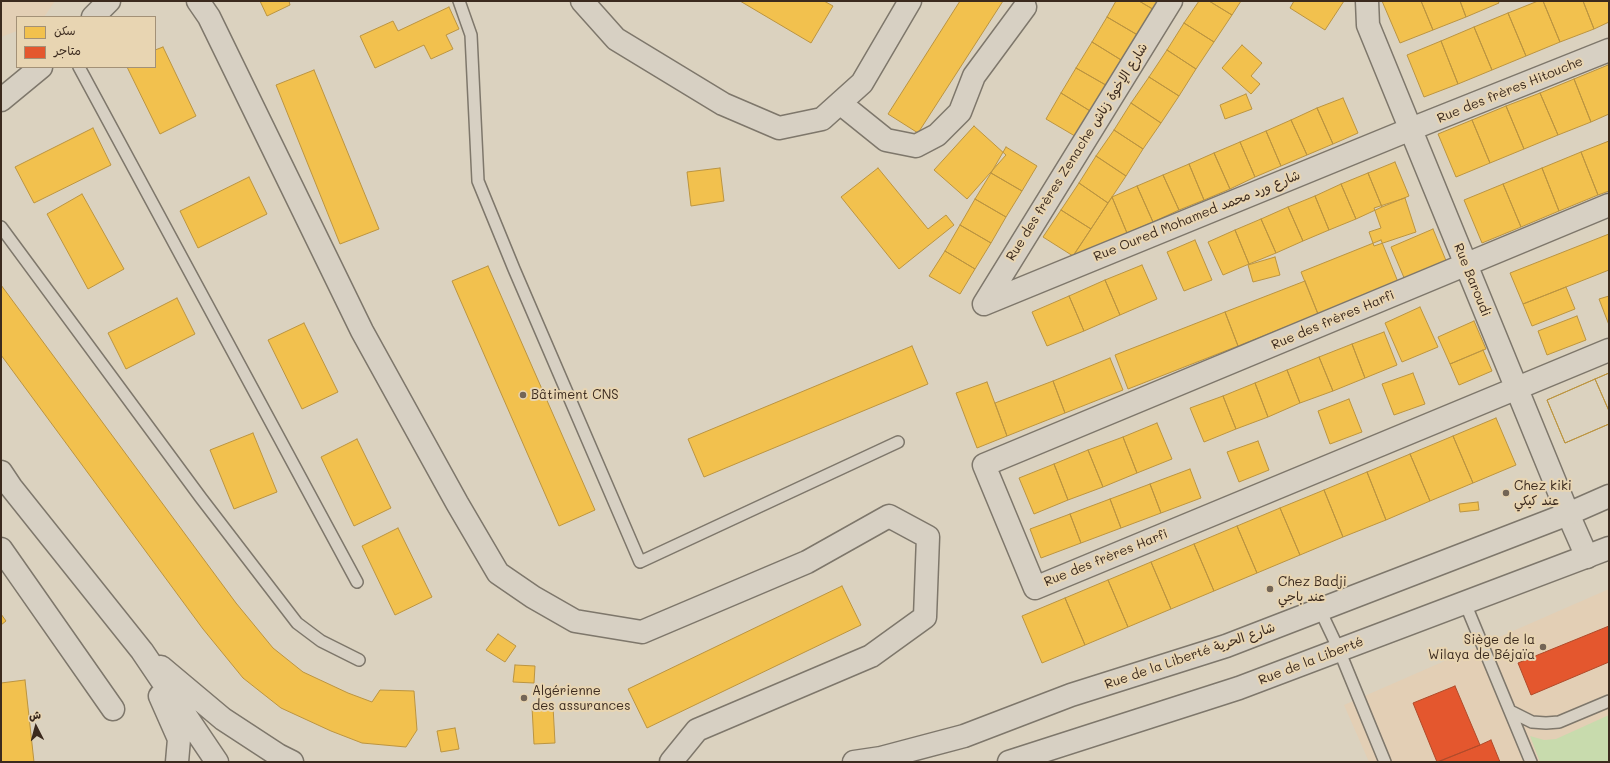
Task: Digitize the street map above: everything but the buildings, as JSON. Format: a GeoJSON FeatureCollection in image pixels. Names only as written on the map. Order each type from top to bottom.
{"type":"FeatureCollection","features":[{"type":"Feature","properties":{"kind":"street"},"geometry":{"type":"LineString","coordinates":[[94,16],[109,1]]}},
{"type":"Feature","properties":{"kind":"street"},"geometry":{"type":"LineString","coordinates":[[198,1],[209,17],[362,331],[457,503],[498,573],[532,597],[575,621],[642,632],[807,562],[889,516],[928,537],[925,617],[871,656],[697,730],[671,762]]}},
{"type":"Feature","properties":{"kind":"street"},"geometry":{"type":"LineString","coordinates":[[582,1],[616,39],[723,104],[779,128],[822,119],[862,83],[910,1]]}},
{"type":"Feature","properties":{"kind":"street","name":"Rue des frères Zenache شارع الإخوة زناش"},"geometry":{"type":"LineString","coordinates":[[984,304],[1171,1]]}},
{"type":"Feature","properties":{"kind":"street","name":"Rue Baroudi"},"geometry":{"type":"LineString","coordinates":[[1367,1],[1368,25],[1568,514],[1587,557]]}},
{"type":"Feature","properties":{"kind":"street"},"geometry":{"type":"LineString","coordinates":[[840,103],[886,140],[916,146],[937,135],[960,112],[974,76],[1025,7]]}},
{"type":"Feature","properties":{"kind":"street","name":"Rue des frères Hitouche"},"geometry":{"type":"LineString","coordinates":[[1411,129],[1609,50]]}},
{"type":"Feature","properties":{"kind":"street"},"geometry":{"type":"LineString","coordinates":[[1,100],[40,68]]}},
{"type":"Feature","properties":{"kind":"street","name":"Rue Oured Mohamed شارع ورد محمد"},"geometry":{"type":"LineString","coordinates":[[984,304],[1411,129]]}},
{"type":"Feature","properties":{"kind":"street"},"geometry":{"type":"LineString","coordinates":[[1466,264],[1609,205]]}},
{"type":"Feature","properties":{"kind":"street","name":"Rue des frères Harfi"},"geometry":{"type":"LineString","coordinates":[[1466,264],[984,465],[1035,588],[1517,389]]}},
{"type":"Feature","properties":{"kind":"street"},"geometry":{"type":"LineString","coordinates":[[1517,389],[1609,350]]}},
{"type":"Feature","properties":{"kind":"street"},"geometry":{"type":"LineString","coordinates":[[1,472],[11,487],[142,651],[216,762]]}},
{"type":"Feature","properties":{"kind":"street","name":"Rue de la Liberté شارع الحرية"},"geometry":{"type":"LineString","coordinates":[[854,762],[881,758],[964,736],[1071,695],[1226,646],[1568,514],[1609,496]]}},
{"type":"Feature","properties":{"kind":"street","name":"Rue de la Liberté"},"geometry":{"type":"LineString","coordinates":[[1009,762],[1239,688],[1609,548]]}},
{"type":"Feature","properties":{"kind":"street"},"geometry":{"type":"LineString","coordinates":[[1,549],[113,709]]}},
{"type":"Feature","properties":{"kind":"street"},"geometry":{"type":"LineString","coordinates":[[142,651],[164,706],[179,738],[177,762]]}},
{"type":"Feature","properties":{"kind":"street"},"geometry":{"type":"LineString","coordinates":[[142,651],[223,719],[278,755],[292,762]]}},
{"type":"Feature","properties":{"kind":"lane"},"geometry":{"type":"LineString","coordinates":[[459,1],[471,35],[478,181],[514,269],[640,562],[898,442]]}},
{"type":"Feature","properties":{"kind":"lane"},"geometry":{"type":"LineString","coordinates":[[80,68],[357,582]]}},
{"type":"Feature","properties":{"kind":"lane"},"geometry":{"type":"LineString","coordinates":[[1,227],[201,498],[297,623],[321,641],[359,660]]}},
{"type":"Feature","properties":{"kind":"lane"},"geometry":{"type":"LineString","coordinates":[[1465,602],[1531,762]]}},
{"type":"Feature","properties":{"kind":"lane"},"geometry":{"type":"LineString","coordinates":[[1320,610],[1339,650],[1385,762]]}},
{"type":"Feature","properties":{"kind":"lane"},"geometry":{"type":"LineString","coordinates":[[1510,712],[1532,722],[1559,722],[1609,701]]}},
{"type":"Feature","properties":{"kind":"shaded area"},"geometry":{"type":"Polygon","coordinates":[[[1,1],[55,1],[45,16],[16,16],[16,31],[1,37],[1,1]]]}},
{"type":"Feature","properties":{"kind":"shaded area","name":"Siège de la Wilaya de Béjaïa"},"geometry":{"type":"Polygon","coordinates":[[[1609,589],[1609,762],[1369,762],[1344,705],[1609,589]]]}},
{"type":"Feature","properties":{"kind":"green space"},"geometry":{"type":"Polygon","coordinates":[[[1609,715],[1609,760],[1604,762],[1540,762],[1530,736],[1544,740],[1556,739],[1609,715]]]}},
{"type":"Feature","properties":{"kind":"place","name":"Bâtiment CNS"},"geometry":{"type":"Point","coordinates":[523,395]}},
{"type":"Feature","properties":{"kind":"place","name":"Chez kiki عند كيكي"},"geometry":{"type":"Point","coordinates":[1506,493]}},
{"type":"Feature","properties":{"kind":"place","name":"Chez Badji عند باجي"},"geometry":{"type":"Point","coordinates":[1270,589]}},
{"type":"Feature","properties":{"kind":"place","name":"Siège de la Wilaya de Béjaïa"},"geometry":{"type":"Point","coordinates":[1543,647]}},
{"type":"Feature","properties":{"kind":"place","name":"Algérienne des assurances"},"geometry":{"type":"Point","coordinates":[524,698]}}]}
